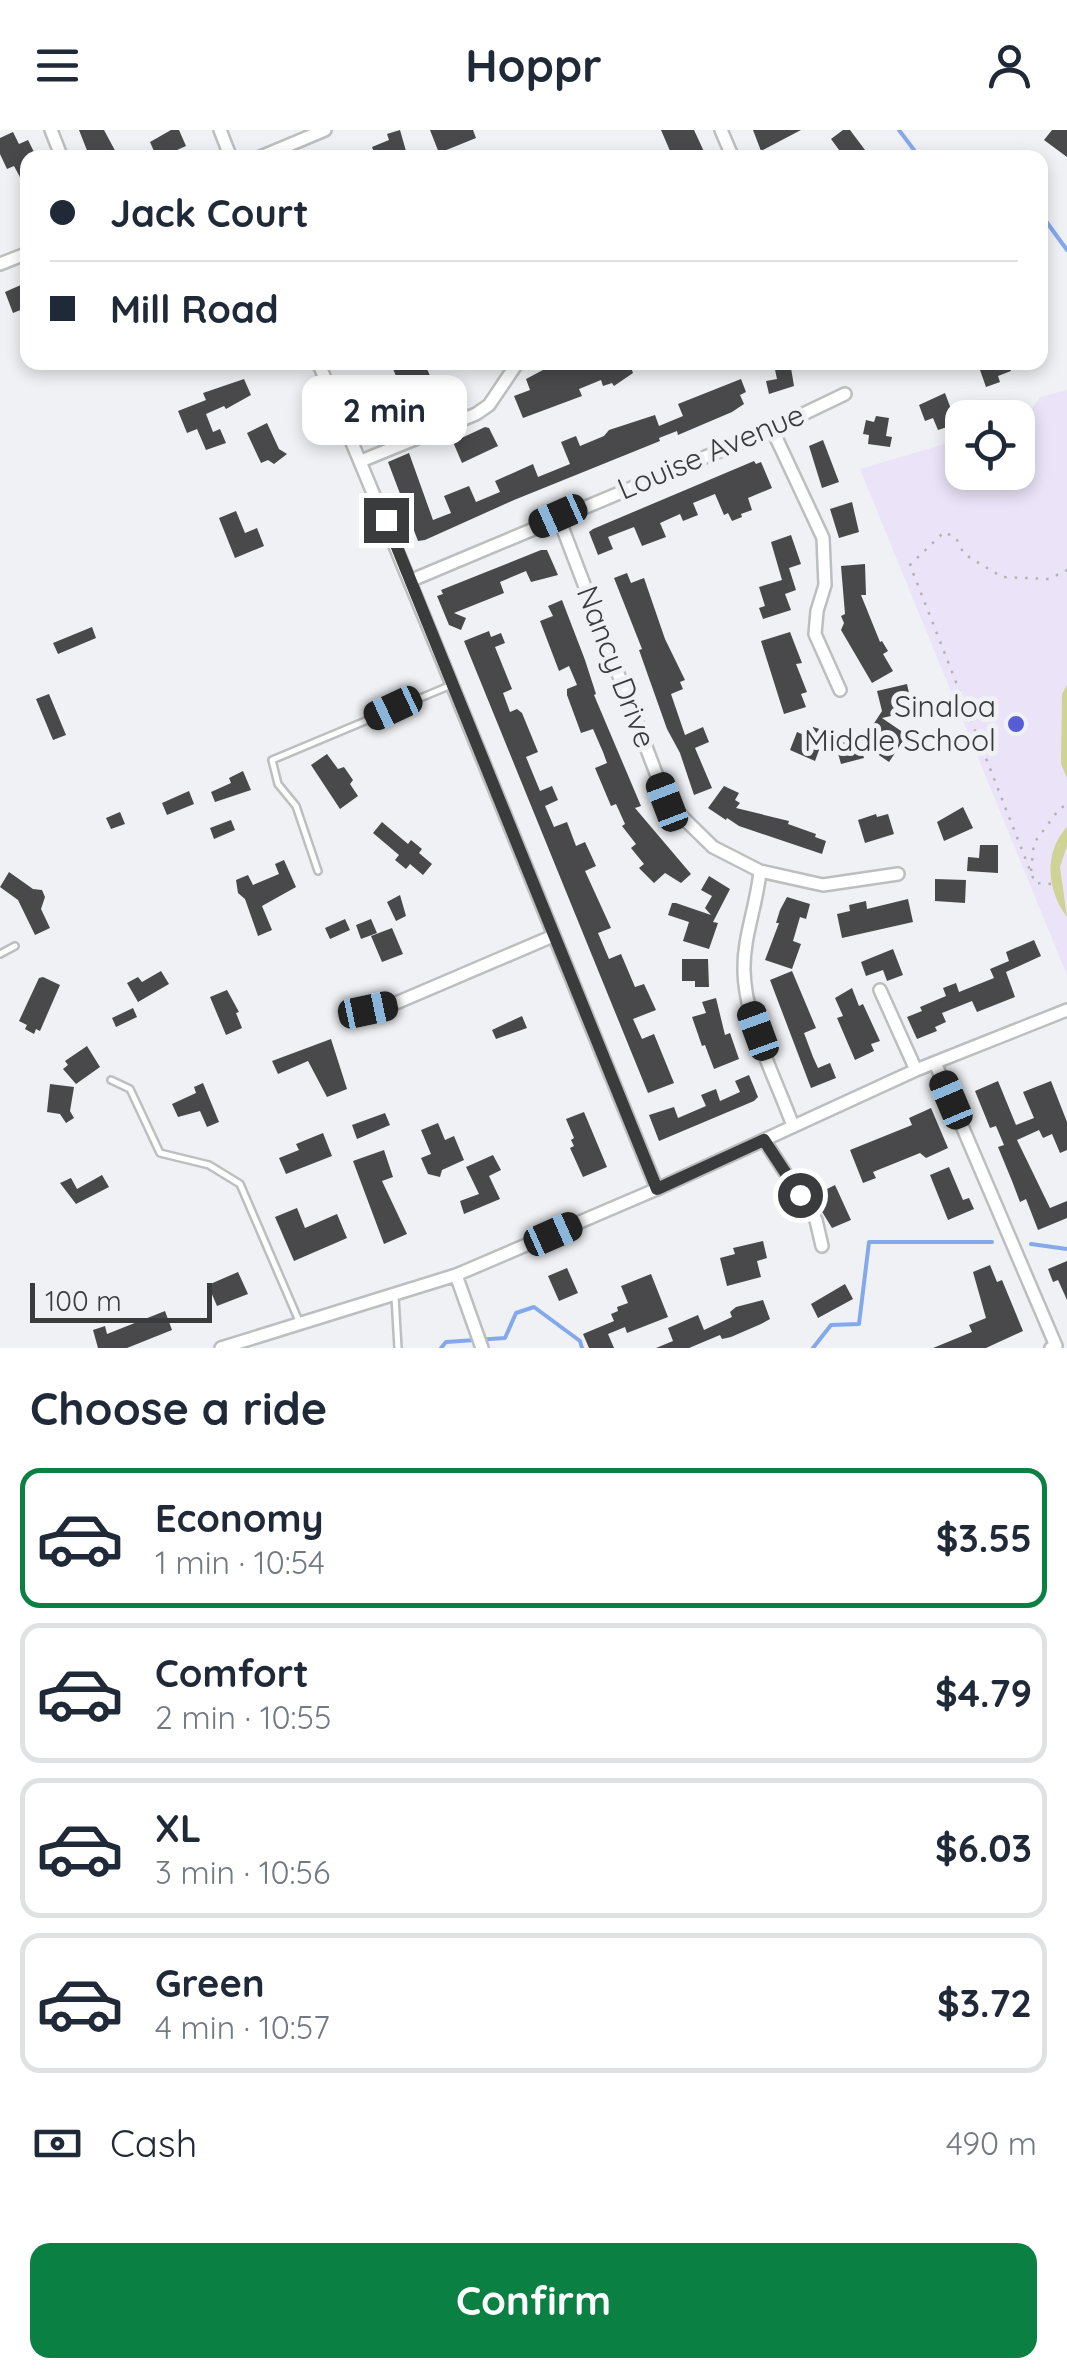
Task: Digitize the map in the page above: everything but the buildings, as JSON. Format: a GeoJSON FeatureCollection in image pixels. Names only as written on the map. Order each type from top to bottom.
{"type":"FeatureCollection","features":[{"type":"Feature","properties":{"kind":"street"},"geometry":{"type":"LineString","coordinates":[[277,150],[325,130]]}},
{"type":"Feature","properties":{"kind":"street"},"geometry":{"type":"LineString","coordinates":[[321,370],[412,580],[657,1189]]}},
{"type":"Feature","properties":{"kind":"street"},"geometry":{"type":"LineString","coordinates":[[360,462],[476,414],[488,405],[512,370]]}},
{"type":"Feature","properties":{"kind":"street","name":"Louise Avenue"},"geometry":{"type":"LineString","coordinates":[[412,580],[772,429],[844,394]]}},
{"type":"Feature","properties":{"kind":"street"},"geometry":{"type":"LineString","coordinates":[[772,429],[824,538],[825,585],[815,634],[840,690]]}},
{"type":"Feature","properties":{"kind":"street","name":"Nancy Drive"},"geometry":{"type":"LineString","coordinates":[[558,516],[667,802],[713,847],[760,871],[822,885],[898,874]]}},
{"type":"Feature","properties":{"kind":"street"},"geometry":{"type":"LineString","coordinates":[[760,871],[757,902],[747,935],[746,999],[793,1126]]}},
{"type":"Feature","properties":{"kind":"street"},"geometry":{"type":"LineString","coordinates":[[346,1015],[389,1006],[554,936]]}},
{"type":"Feature","properties":{"kind":"street"},"geometry":{"type":"LineString","coordinates":[[880,990],[916,1070]]}},
{"type":"Feature","properties":{"kind":"street"},"geometry":{"type":"LineString","coordinates":[[223,1348],[456,1275],[657,1189],[916,1070],[1067,1010]]}},
{"type":"Feature","properties":{"kind":"street"},"geometry":{"type":"LineString","coordinates":[[936,1065],[1056,1346],[1051,1348]]}},
{"type":"Feature","properties":{"kind":"street"},"geometry":{"type":"LineString","coordinates":[[764,1140],[816,1220],[822,1246]]}},
{"type":"Feature","properties":{"kind":"street"},"geometry":{"type":"LineString","coordinates":[[456,1275],[482,1348]]}},
{"type":"Feature","properties":{"kind":"lane"},"geometry":{"type":"LineString","coordinates":[[318,871],[296,806],[278,784],[272,760],[452,685]]}},
{"type":"Feature","properties":{"kind":"lane"},"geometry":{"type":"LineString","coordinates":[[0,954],[15,946]]}},
{"type":"Feature","properties":{"kind":"lane"},"geometry":{"type":"LineString","coordinates":[[111,1080],[130,1088],[160,1152],[209,1165],[240,1184],[300,1324]]}},
{"type":"Feature","properties":{"kind":"lane"},"geometry":{"type":"LineString","coordinates":[[395,1294],[398,1348]]}},
{"type":"Feature","properties":{"kind":"path"},"geometry":{"type":"LineString","coordinates":[[1051,884],[1035,883],[910,565],[944,532],[956,538],[964,554],[1002,577],[1049,579],[1067,570]]}},
{"type":"Feature","properties":{"kind":"path"},"geometry":{"type":"LineString","coordinates":[[1031,872],[1034,843],[1060,808],[1067,805]]}},
{"type":"Feature","properties":{"kind":"shaded area","name":"Sinaloa Middle School"},"geometry":{"type":"Polygon","coordinates":[[[1067,390],[1067,975],[860,469],[945,444],[945,490],[1035,490],[1035,405],[1040,397],[1067,390]]]}},
{"type":"Feature","properties":{"kind":"green space"},"geometry":{"type":"Polygon","coordinates":[[[1067,685],[1067,778],[1061,764],[1062,694],[1067,685]]]}},
{"type":"Feature","properties":{"kind":"green space"},"geometry":{"type":"Polygon","coordinates":[[[1067,827],[1067,846],[1060,867],[1067,917],[1055,896],[1050,872],[1054,848],[1067,827]]]}},
{"type":"Feature","properties":{"kind":"waterway"},"geometry":{"type":"LineString","coordinates":[[899,130],[914,150]]}},
{"type":"Feature","properties":{"kind":"waterway"},"geometry":{"type":"LineString","coordinates":[[1048,224],[1067,250]]}},
{"type":"Feature","properties":{"kind":"waterway"},"geometry":{"type":"LineString","coordinates":[[813,1348],[831,1325],[859,1324],[869,1242],[992,1242]]}},
{"type":"Feature","properties":{"kind":"waterway"},"geometry":{"type":"LineString","coordinates":[[1031,1244],[1067,1249]]}},
{"type":"Feature","properties":{"kind":"waterway"},"geometry":{"type":"LineString","coordinates":[[441,1348],[446,1342],[505,1338],[516,1313],[534,1307],[580,1341],[582,1348]]}},
{"type":"Feature","properties":{"kind":"place","name":"Sinaloa Middle School"},"geometry":{"type":"Point","coordinates":[1016,724]}},
{"type":"Feature","properties":{"kind":"route"},"geometry":{"type":"LineString","coordinates":[[386,520],[657,1189],[764,1140],[800,1195]]}}]}
